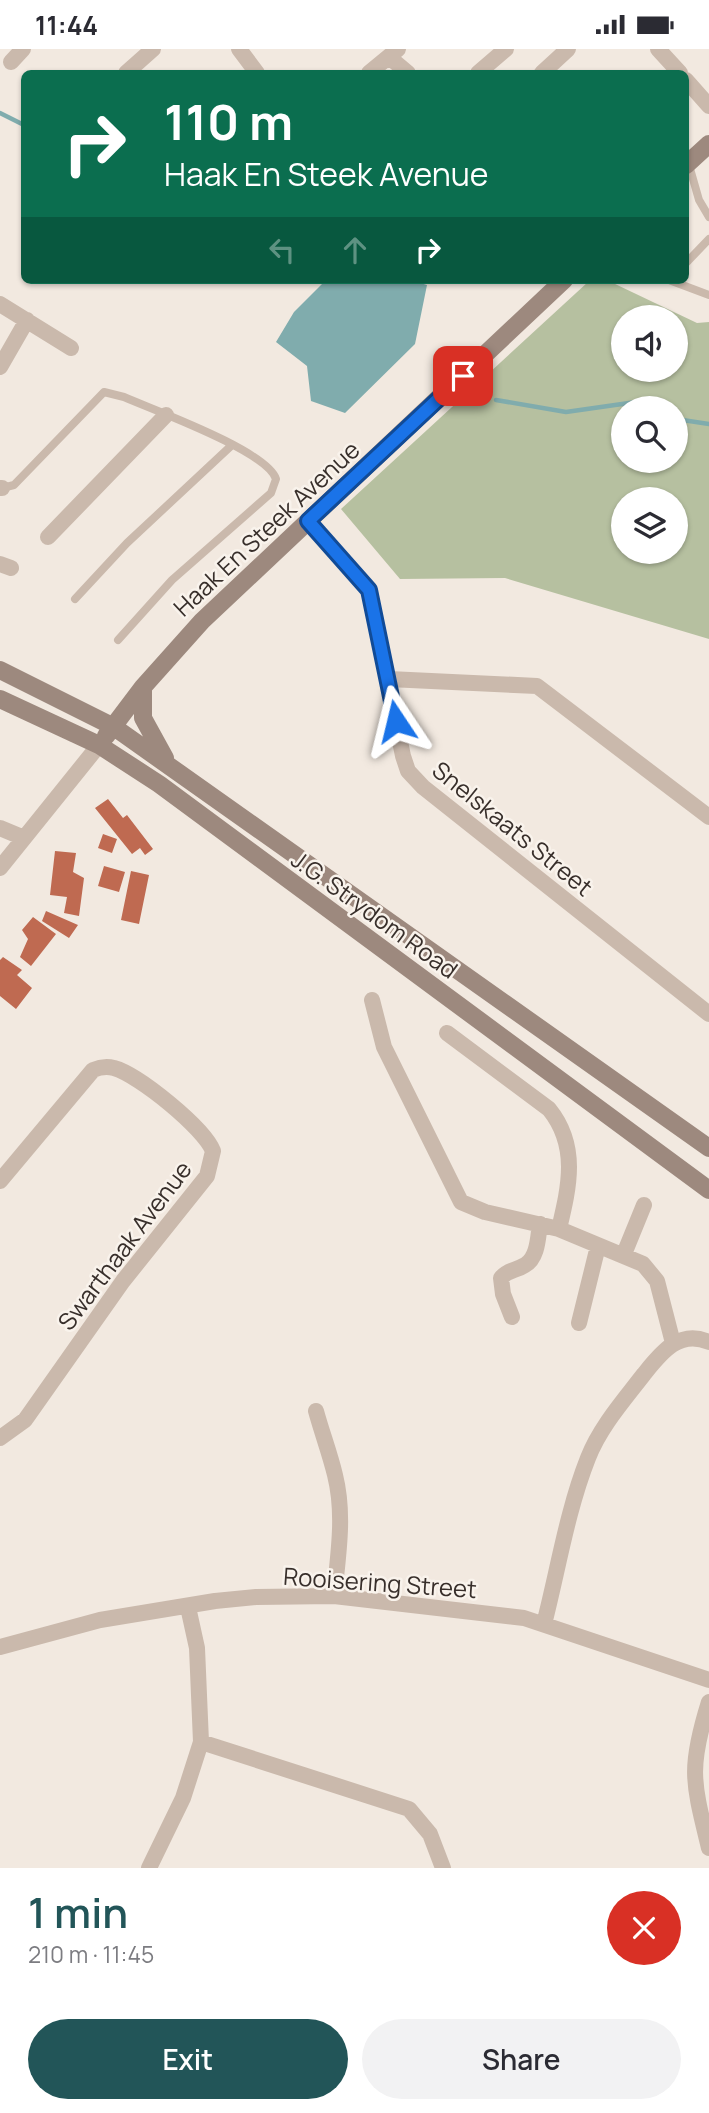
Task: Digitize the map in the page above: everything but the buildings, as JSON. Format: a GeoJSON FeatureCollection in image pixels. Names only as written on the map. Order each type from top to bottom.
{"type":"FeatureCollection","features":[{"type":"Feature","properties":{"kind":"street"},"geometry":{"type":"LineString","coordinates":[[11,62],[23,49]]}},
{"type":"Feature","properties":{"kind":"street"},"geometry":{"type":"LineString","coordinates":[[129,70],[153,49]]}},
{"type":"Feature","properties":{"kind":"street"},"geometry":{"type":"LineString","coordinates":[[239,49],[255,70]]}},
{"type":"Feature","properties":{"kind":"street"},"geometry":{"type":"LineString","coordinates":[[482,70],[506,49]]}},
{"type":"Feature","properties":{"kind":"street"},"geometry":{"type":"LineString","coordinates":[[545,70],[568,49]]}},
{"type":"Feature","properties":{"kind":"street"},"geometry":{"type":"LineString","coordinates":[[657,49],[677,70]]}},
{"type":"Feature","properties":{"kind":"street"},"geometry":{"type":"LineString","coordinates":[[373,70],[393,53],[406,70]]}},
{"type":"Feature","properties":{"kind":"street"},"geometry":{"type":"LineString","coordinates":[[689,83],[709,106]]}},
{"type":"Feature","properties":{"kind":"street"},"geometry":{"type":"LineString","coordinates":[[689,162],[709,144]]}},
{"type":"Feature","properties":{"kind":"street","name":"Haak En Steek Avenue"},"geometry":{"type":"LineString","coordinates":[[0,868],[143,687],[202,621],[560,284]]}},
{"type":"Feature","properties":{"kind":"street"},"geometry":{"type":"LineString","coordinates":[[0,303],[72,348]]}},
{"type":"Feature","properties":{"kind":"street"},"geometry":{"type":"LineString","coordinates":[[0,367],[27,320]]}},
{"type":"Feature","properties":{"kind":"street"},"geometry":{"type":"LineString","coordinates":[[48,537],[166,415]]}},
{"type":"Feature","properties":{"kind":"street","name":"Snelskaats Street"},"geometry":{"type":"LineString","coordinates":[[308,521],[369,590],[408,771],[423,787],[709,1014]]}},
{"type":"Feature","properties":{"kind":"street","name":"J.G. Strydom Road"},"geometry":{"type":"LineString","coordinates":[[0,670],[114,727],[709,1148]]}},
{"type":"Feature","properties":{"kind":"street"},"geometry":{"type":"LineString","coordinates":[[388,680],[537,686],[709,817]]}},
{"type":"Feature","properties":{"kind":"street"},"geometry":{"type":"LineString","coordinates":[[143,687],[145,724],[171,767]]}},
{"type":"Feature","properties":{"kind":"street","name":"J.G. Strydom Road"},"geometry":{"type":"LineString","coordinates":[[0,699],[99,745],[159,784],[709,1190]]}},
{"type":"Feature","properties":{"kind":"street"},"geometry":{"type":"LineString","coordinates":[[0,828],[24,838]]}},
{"type":"Feature","properties":{"kind":"street"},"geometry":{"type":"LineString","coordinates":[[372,1000],[384,1047],[456,1196],[474,1208],[559,1229],[624,1254],[650,1269],[657,1281],[673,1343]]}},
{"type":"Feature","properties":{"kind":"street"},"geometry":{"type":"LineString","coordinates":[[447,1033],[549,1109],[558,1122],[572,1168],[559,1229]]}},
{"type":"Feature","properties":{"kind":"street","name":"Swarthaak Avenue"},"geometry":{"type":"LineString","coordinates":[[0,1181],[93,1070],[104,1067],[117,1069],[135,1079],[202,1133],[208,1139],[213,1159],[207,1176],[123,1282],[25,1420],[0,1438]]}},
{"type":"Feature","properties":{"kind":"street"},"geometry":{"type":"LineString","coordinates":[[624,1254],[644,1205]]}},
{"type":"Feature","properties":{"kind":"street"},"geometry":{"type":"LineString","coordinates":[[512,1317],[503,1294],[501,1278],[509,1270],[525,1266],[532,1259],[540,1224]]}},
{"type":"Feature","properties":{"kind":"street"},"geometry":{"type":"LineString","coordinates":[[579,1323],[598,1246]]}},
{"type":"Feature","properties":{"kind":"street"},"geometry":{"type":"LineString","coordinates":[[544,1624],[588,1457],[612,1416],[663,1350],[673,1343],[695,1337],[709,1342]]}},
{"type":"Feature","properties":{"kind":"street"},"geometry":{"type":"LineString","coordinates":[[316,1411],[336,1477],[339,1499],[341,1526],[334,1596]]}},
{"type":"Feature","properties":{"kind":"street","name":"Rooisering Street"},"geometry":{"type":"LineString","coordinates":[[0,1647],[100,1620],[256,1597],[334,1596],[492,1613],[544,1624],[709,1680]]}},
{"type":"Feature","properties":{"kind":"street"},"geometry":{"type":"LineString","coordinates":[[149,1868],[173,1822],[201,1742],[197,1648],[188,1607]]}},
{"type":"Feature","properties":{"kind":"street"},"geometry":{"type":"LineString","coordinates":[[709,1702],[696,1742],[693,1770],[694,1786],[709,1848]]}},
{"type":"Feature","properties":{"kind":"street"},"geometry":{"type":"LineString","coordinates":[[201,1742],[409,1809],[430,1834],[443,1868]]}},
{"type":"Feature","properties":{"kind":"lane"},"geometry":{"type":"LineString","coordinates":[[689,170],[699,200],[709,217]]}},
{"type":"Feature","properties":{"kind":"lane"},"geometry":{"type":"LineString","coordinates":[[689,260],[709,239]]}},
{"type":"Feature","properties":{"kind":"lane"},"geometry":{"type":"LineString","coordinates":[[680,284],[709,295]]}},
{"type":"Feature","properties":{"kind":"lane"},"geometry":{"type":"LineString","coordinates":[[1,488],[14,485],[99,395],[115,393],[256,456],[272,469],[276,479],[271,493],[172,580],[118,640]]}},
{"type":"Feature","properties":{"kind":"lane"},"geometry":{"type":"LineString","coordinates":[[75,599],[127,543],[232,445]]}},
{"type":"Feature","properties":{"kind":"green space"},"geometry":{"type":"Polygon","coordinates":[[[586,284],[615,284],[659,305],[611,305],[611,382],[688,382],[688,319],[697,323],[709,322],[709,639],[505,578],[400,579],[341,509],[586,284]]]}},
{"type":"Feature","properties":{"kind":"water"},"geometry":{"type":"Polygon","coordinates":[[[322,284],[427,285],[415,344],[345,413],[311,401],[307,366],[276,342],[294,312],[322,284]]]}},
{"type":"Feature","properties":{"kind":"waterway"},"geometry":{"type":"LineString","coordinates":[[0,113],[21,124]]}},
{"type":"Feature","properties":{"kind":"waterway"},"geometry":{"type":"LineString","coordinates":[[496,400],[566,412],[611,406]]}},
{"type":"Feature","properties":{"kind":"waterway"},"geometry":{"type":"LineString","coordinates":[[688,421],[709,424]]}},
{"type":"Feature","properties":{"kind":"route"},"geometry":{"type":"LineString","coordinates":[[396,721],[369,590],[308,521],[463,376]]}}]}
